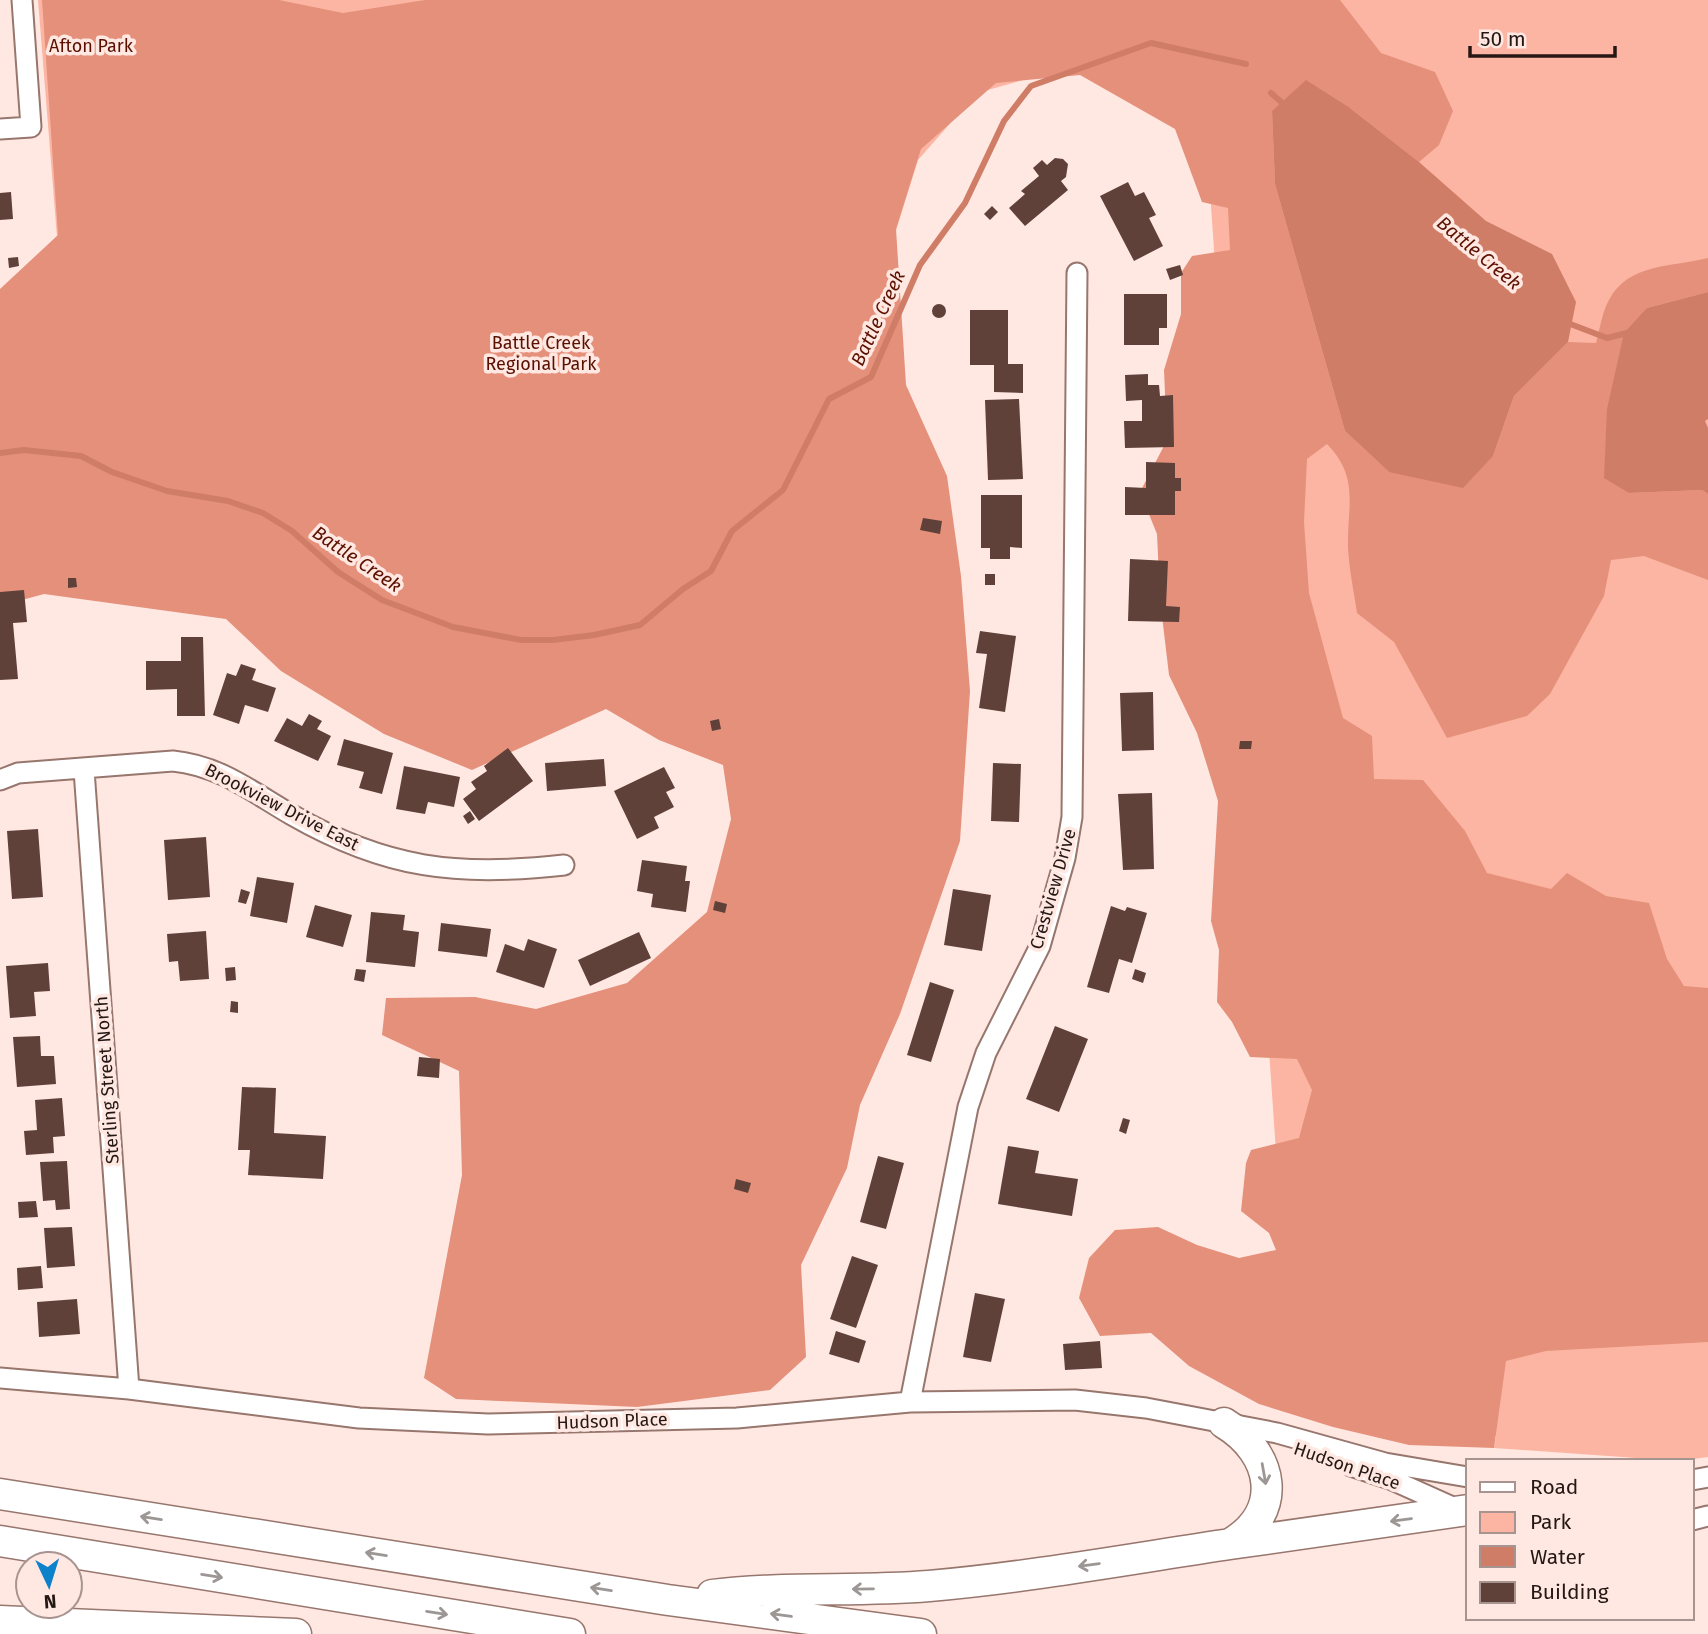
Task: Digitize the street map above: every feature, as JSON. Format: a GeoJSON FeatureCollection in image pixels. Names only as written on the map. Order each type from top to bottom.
{"type":"FeatureCollection","features":[{"type":"Feature","properties":{"kind":"highway"},"geometry":{"type":"LineString","coordinates":[[1224,1423],[1252,1444],[1266,1476],[1262,1510],[1248,1532],[1230,1544]]}},
{"type":"Feature","properties":{"kind":"highway"},"geometry":{"type":"LineString","coordinates":[[0,1494],[668,1600],[921,1634]]}},
{"type":"Feature","properties":{"kind":"highway"},"geometry":{"type":"LineString","coordinates":[[668,1600],[768,1588],[861,1590],[931,1586],[1466,1512]]}},
{"type":"Feature","properties":{"kind":"highway"},"geometry":{"type":"LineString","coordinates":[[0,1541],[570,1634]]}},
{"type":"Feature","properties":{"kind":"highway"},"geometry":{"type":"LineString","coordinates":[[0,1621],[296,1634]]}},
{"type":"Feature","properties":{"kind":"street"},"geometry":{"type":"LineString","coordinates":[[0,129],[31,127],[22,0]]}},
{"type":"Feature","properties":{"kind":"street","name":"Crestview Drive"},"geometry":{"type":"LineString","coordinates":[[910,1402],[968,1107],[986,1053],[1040,946],[1065,858],[1072,817],[1077,273]]}},
{"type":"Feature","properties":{"kind":"street","name":"Brookview Drive East"},"geometry":{"type":"LineString","coordinates":[[0,780],[18,773],[84,770],[173,761],[197,764],[223,773],[322,831],[403,862],[489,872],[564,865]]}},
{"type":"Feature","properties":{"kind":"street","name":"Sterling Street North"},"geometry":{"type":"LineString","coordinates":[[84,770],[129,1389]]}},
{"type":"Feature","properties":{"kind":"street","name":"Hudson Place"},"geometry":{"type":"LineString","coordinates":[[0,1378],[129,1389],[330,1415],[488,1424],[737,1418],[910,1402],[1076,1400],[1146,1408],[1278,1433],[1385,1462],[1466,1478]]}},
{"type":"Feature","properties":{"kind":"street","name":"Hudson Place"},"geometry":{"type":"LineString","coordinates":[[1224,1423],[1390,1479],[1466,1512]]}},
{"type":"Feature","properties":{"kind":"green space","name":"Battle Creek Regional Park"},"geometry":{"type":"Polygon","coordinates":[[[38,0],[1708,0],[1708,1457],[1650,1459],[1494,1448],[1496,1436],[1294,1414],[1206,133],[1152,93],[1063,69],[977,93],[918,160],[813,497],[79,511],[38,0]]]}},
{"type":"Feature","properties":{"kind":"green space","name":"Battle Creek Regional Park"},"geometry":{"type":"Polygon","coordinates":[[[42,0],[279,0],[343,13],[425,0],[1340,0],[1381,53],[1435,72],[1453,111],[1439,145],[1419,162],[1350,108],[1272,111],[1275,184],[1345,431],[1389,472],[1493,456],[1514,396],[1568,342],[1596,343],[1605,310],[1617,288],[1628,279],[1652,268],[1708,258],[1708,292],[1647,308],[1629,493],[1702,490],[1708,494],[1708,580],[1644,556],[1611,560],[1604,596],[1550,694],[1527,716],[1447,738],[1394,642],[1357,613],[1349,555],[1348,481],[1344,469],[1327,444],[1307,459],[1304,522],[1309,593],[1343,718],[1372,736],[1374,779],[1423,780],[1465,831],[1487,873],[1551,889],[1567,873],[1606,896],[1649,903],[1667,959],[1684,986],[1708,988],[1708,1342],[1546,1351],[1506,1361],[1494,1448],[1409,1445],[1333,1427],[1259,1404],[1189,1366],[1151,1333],[1100,1336],[1079,1298],[1089,1258],[1115,1230],[1158,1227],[1197,1245],[1239,1258],[1276,1250],[1269,1233],[1241,1211],[1246,1163],[1251,1150],[1299,1138],[1312,1090],[1297,1059],[1250,1057],[1232,1022],[1217,1002],[1219,950],[1211,921],[1218,801],[1197,733],[1169,675],[1160,599],[1157,534],[1140,492],[1167,440],[1164,370],[1181,314],[1181,273],[1192,256],[1230,250],[1228,208],[1202,202],[1175,129],[1080,75],[996,83],[921,149],[896,229],[906,385],[947,476],[961,576],[970,691],[960,841],[900,1014],[860,1105],[847,1168],[801,1265],[806,1357],[770,1390],[637,1407],[456,1399],[424,1378],[462,1175],[459,1071],[382,1035],[386,998],[475,997],[536,1009],[627,983],[707,912],[731,819],[723,765],[659,740],[606,709],[472,770],[384,734],[281,671],[226,619],[44,594],[0,606],[0,289],[58,235],[42,0]]]}},
{"type":"Feature","properties":{"kind":"water"},"geometry":{"type":"Polygon","coordinates":[[[1306,80],[1350,108],[1419,162],[1486,221],[1552,254],[1576,302],[1568,342],[1514,396],[1493,456],[1463,488],[1389,472],[1345,431],[1275,184],[1272,111],[1306,80]]]}},
{"type":"Feature","properties":{"kind":"water"},"geometry":{"type":"Polygon","coordinates":[[[1708,292],[1708,419],[1705,421],[1708,428],[1708,494],[1702,490],[1629,493],[1604,478],[1607,409],[1624,333],[1647,308],[1708,292]]]}},
{"type":"Feature","properties":{"kind":"building"},"geometry":{"type":"Polygon","coordinates":[[[1055,158],[1063,159],[1068,164],[1066,177],[1061,181],[1068,190],[1025,226],[1009,208],[1025,194],[1021,191],[1039,176],[1033,168],[1042,160],[1047,165],[1055,158]]]}},
{"type":"Feature","properties":{"kind":"building"},"geometry":{"type":"Polygon","coordinates":[[[1128,182],[1135,196],[1144,192],[1156,215],[1149,218],[1163,246],[1134,261],[1100,196],[1128,182]]]}},
{"type":"Feature","properties":{"kind":"building"},"geometry":{"type":"Polygon","coordinates":[[[11,192],[13,219],[0,220],[0,193],[11,192]]]}},
{"type":"Feature","properties":{"kind":"building"},"geometry":{"type":"Polygon","coordinates":[[[992,206],[998,212],[990,220],[984,214],[992,206]]]}},
{"type":"Feature","properties":{"kind":"building"},"geometry":{"type":"Polygon","coordinates":[[[18,257],[19,266],[9,268],[8,258],[18,257]]]}},
{"type":"Feature","properties":{"kind":"building"},"geometry":{"type":"Polygon","coordinates":[[[1180,265],[1183,275],[1170,280],[1166,269],[1180,265]]]}},
{"type":"Feature","properties":{"kind":"building"},"geometry":{"type":"Polygon","coordinates":[[[1124,294],[1167,294],[1167,328],[1159,328],[1159,345],[1124,345],[1124,294]]]}},
{"type":"Feature","properties":{"kind":"building"},"geometry":{"type":"Polygon","coordinates":[[[936,304],[942,304],[946,311],[942,318],[936,318],[932,314],[932,308],[936,304]]]}},
{"type":"Feature","properties":{"kind":"building"},"geometry":{"type":"Polygon","coordinates":[[[970,310],[1008,310],[1008,364],[1023,364],[1023,393],[994,392],[994,365],[970,365],[970,310]]]}},
{"type":"Feature","properties":{"kind":"building"},"geometry":{"type":"Polygon","coordinates":[[[1148,374],[1148,385],[1159,385],[1160,396],[1173,395],[1174,447],[1125,448],[1124,421],[1142,421],[1142,400],[1126,401],[1125,375],[1148,374]]]}},
{"type":"Feature","properties":{"kind":"building"},"geometry":{"type":"Polygon","coordinates":[[[1019,399],[1023,479],[988,480],[985,400],[1019,399]]]}},
{"type":"Feature","properties":{"kind":"building"},"geometry":{"type":"Polygon","coordinates":[[[1146,462],[1175,463],[1175,478],[1181,478],[1181,491],[1175,491],[1175,515],[1125,515],[1125,487],[1146,488],[1146,462]]]}},
{"type":"Feature","properties":{"kind":"building"},"geometry":{"type":"Polygon","coordinates":[[[981,495],[1022,495],[1022,548],[1010,547],[1010,559],[990,559],[990,548],[981,548],[981,495]]]}},
{"type":"Feature","properties":{"kind":"building"},"geometry":{"type":"Polygon","coordinates":[[[923,518],[942,521],[940,534],[920,530],[923,518]]]}},
{"type":"Feature","properties":{"kind":"building"},"geometry":{"type":"Polygon","coordinates":[[[1130,559],[1168,561],[1166,606],[1180,607],[1179,622],[1128,621],[1130,559]]]}},
{"type":"Feature","properties":{"kind":"building"},"geometry":{"type":"Polygon","coordinates":[[[985,574],[995,574],[995,585],[985,585],[985,574]]]}},
{"type":"Feature","properties":{"kind":"building"},"geometry":{"type":"Polygon","coordinates":[[[68,578],[76,578],[77,587],[68,588],[68,578]]]}},
{"type":"Feature","properties":{"kind":"building"},"geometry":{"type":"Polygon","coordinates":[[[24,590],[27,622],[13,623],[18,679],[0,680],[0,592],[24,590]]]}},
{"type":"Feature","properties":{"kind":"building"},"geometry":{"type":"Polygon","coordinates":[[[980,631],[1016,636],[1005,712],[979,708],[987,654],[976,653],[980,631]]]}},
{"type":"Feature","properties":{"kind":"building"},"geometry":{"type":"Polygon","coordinates":[[[181,637],[203,637],[205,716],[177,716],[177,689],[146,690],[146,661],[181,661],[181,637]]]}},
{"type":"Feature","properties":{"kind":"building"},"geometry":{"type":"Polygon","coordinates":[[[241,664],[256,669],[252,680],[276,688],[268,712],[245,705],[239,724],[213,715],[227,673],[236,676],[241,664]]]}},
{"type":"Feature","properties":{"kind":"building"},"geometry":{"type":"Polygon","coordinates":[[[1153,692],[1154,750],[1122,751],[1120,693],[1153,692]]]}},
{"type":"Feature","properties":{"kind":"building"},"geometry":{"type":"Polygon","coordinates":[[[309,714],[322,721],[317,729],[331,736],[318,761],[274,741],[287,718],[302,726],[309,714]]]}},
{"type":"Feature","properties":{"kind":"building"},"geometry":{"type":"Polygon","coordinates":[[[719,719],[721,729],[712,731],[710,721],[719,719]]]}},
{"type":"Feature","properties":{"kind":"building"},"geometry":{"type":"Polygon","coordinates":[[[344,739],[393,753],[382,794],[359,788],[364,772],[337,765],[344,739]]]}},
{"type":"Feature","properties":{"kind":"building"},"geometry":{"type":"Polygon","coordinates":[[[1240,741],[1252,741],[1251,749],[1239,749],[1240,741]]]}},
{"type":"Feature","properties":{"kind":"building"},"geometry":{"type":"Polygon","coordinates":[[[508,748],[533,781],[479,821],[463,799],[476,789],[471,782],[487,771],[484,766],[508,748]]]}},
{"type":"Feature","properties":{"kind":"building"},"geometry":{"type":"Polygon","coordinates":[[[604,759],[606,786],[547,791],[545,763],[604,759]]]}},
{"type":"Feature","properties":{"kind":"building"},"geometry":{"type":"Polygon","coordinates":[[[993,763],[1021,764],[1019,822],[991,821],[993,763]]]}},
{"type":"Feature","properties":{"kind":"building"},"geometry":{"type":"Polygon","coordinates":[[[404,766],[460,777],[454,807],[428,802],[425,814],[396,809],[404,766]]]}},
{"type":"Feature","properties":{"kind":"building"},"geometry":{"type":"Polygon","coordinates":[[[664,767],[675,788],[666,792],[674,807],[654,817],[659,828],[637,839],[614,791],[664,767]]]}},
{"type":"Feature","properties":{"kind":"building"},"geometry":{"type":"Polygon","coordinates":[[[1152,793],[1154,869],[1123,870],[1118,794],[1152,793]]]}},
{"type":"Feature","properties":{"kind":"building"},"geometry":{"type":"Polygon","coordinates":[[[470,811],[475,819],[468,824],[463,816],[470,811]]]}},
{"type":"Feature","properties":{"kind":"building"},"geometry":{"type":"Polygon","coordinates":[[[38,829],[43,897],[12,899],[7,831],[38,829]]]}},
{"type":"Feature","properties":{"kind":"building"},"geometry":{"type":"Polygon","coordinates":[[[206,837],[210,897],[168,900],[164,840],[206,837]]]}},
{"type":"Feature","properties":{"kind":"building"},"geometry":{"type":"Polygon","coordinates":[[[642,860],[687,866],[685,881],[690,881],[686,912],[651,907],[653,894],[637,891],[642,860]]]}},
{"type":"Feature","properties":{"kind":"building"},"geometry":{"type":"Polygon","coordinates":[[[257,877],[294,883],[287,923],[250,916],[257,877]]]}},
{"type":"Feature","properties":{"kind":"building"},"geometry":{"type":"Polygon","coordinates":[[[241,889],[250,892],[246,904],[238,902],[241,889]]]}},
{"type":"Feature","properties":{"kind":"building"},"geometry":{"type":"Polygon","coordinates":[[[953,889],[991,895],[982,951],[944,945],[953,889]]]}},
{"type":"Feature","properties":{"kind":"building"},"geometry":{"type":"Polygon","coordinates":[[[715,901],[727,904],[725,913],[713,910],[715,901]]]}},
{"type":"Feature","properties":{"kind":"building"},"geometry":{"type":"Polygon","coordinates":[[[315,905],[352,915],[343,947],[306,937],[315,905]]]}},
{"type":"Feature","properties":{"kind":"building"},"geometry":{"type":"Polygon","coordinates":[[[1111,906],[1125,911],[1127,907],[1147,913],[1132,963],[1119,959],[1109,993],[1087,987],[1111,906]]]}},
{"type":"Feature","properties":{"kind":"building"},"geometry":{"type":"Polygon","coordinates":[[[371,912],[405,915],[403,930],[419,932],[415,967],[366,962],[371,912]]]}},
{"type":"Feature","properties":{"kind":"building"},"geometry":{"type":"Polygon","coordinates":[[[441,923],[491,929],[487,957],[438,951],[441,923]]]}},
{"type":"Feature","properties":{"kind":"building"},"geometry":{"type":"Polygon","coordinates":[[[206,931],[209,979],[180,981],[178,961],[169,962],[167,934],[206,931]]]}},
{"type":"Feature","properties":{"kind":"building"},"geometry":{"type":"Polygon","coordinates":[[[639,932],[651,958],[590,986],[578,960],[639,932]]]}},
{"type":"Feature","properties":{"kind":"building"},"geometry":{"type":"Polygon","coordinates":[[[528,939],[557,949],[544,988],[496,972],[505,944],[524,951],[528,939]]]}},
{"type":"Feature","properties":{"kind":"building"},"geometry":{"type":"Polygon","coordinates":[[[48,963],[50,991],[34,992],[36,1016],[10,1018],[6,966],[48,963]]]}},
{"type":"Feature","properties":{"kind":"building"},"geometry":{"type":"Polygon","coordinates":[[[235,967],[236,980],[226,981],[225,968],[235,967]]]}},
{"type":"Feature","properties":{"kind":"building"},"geometry":{"type":"Polygon","coordinates":[[[356,969],[366,970],[364,982],[354,980],[356,969]]]}},
{"type":"Feature","properties":{"kind":"building"},"geometry":{"type":"Polygon","coordinates":[[[1135,969],[1146,973],[1143,983],[1132,979],[1135,969]]]}},
{"type":"Feature","properties":{"kind":"building"},"geometry":{"type":"Polygon","coordinates":[[[930,982],[954,990],[931,1062],[907,1055],[930,982]]]}},
{"type":"Feature","properties":{"kind":"building"},"geometry":{"type":"Polygon","coordinates":[[[231,1001],[238,1002],[238,1013],[230,1012],[231,1001]]]}},
{"type":"Feature","properties":{"kind":"building"},"geometry":{"type":"Polygon","coordinates":[[[1055,1026],[1088,1039],[1059,1112],[1026,1099],[1055,1026]]]}},
{"type":"Feature","properties":{"kind":"building"},"geometry":{"type":"Polygon","coordinates":[[[40,1036],[41,1056],[54,1056],[56,1084],[17,1087],[13,1037],[40,1036]]]}},
{"type":"Feature","properties":{"kind":"building"},"geometry":{"type":"Polygon","coordinates":[[[419,1057],[440,1059],[439,1078],[417,1076],[419,1057]]]}},
{"type":"Feature","properties":{"kind":"building"},"geometry":{"type":"Polygon","coordinates":[[[242,1087],[276,1088],[274,1133],[326,1136],[323,1179],[248,1175],[250,1150],[238,1150],[242,1087]]]}},
{"type":"Feature","properties":{"kind":"building"},"geometry":{"type":"Polygon","coordinates":[[[62,1098],[65,1136],[53,1137],[54,1153],[26,1155],[24,1131],[37,1130],[35,1100],[62,1098]]]}},
{"type":"Feature","properties":{"kind":"building"},"geometry":{"type":"Polygon","coordinates":[[[1123,1118],[1130,1120],[1126,1134],[1119,1131],[1123,1118]]]}},
{"type":"Feature","properties":{"kind":"building"},"geometry":{"type":"Polygon","coordinates":[[[1008,1146],[1039,1151],[1035,1173],[1078,1179],[1072,1216],[998,1204],[1008,1146]]]}},
{"type":"Feature","properties":{"kind":"building"},"geometry":{"type":"Polygon","coordinates":[[[878,1156],[904,1163],[886,1229],[860,1222],[878,1156]]]}},
{"type":"Feature","properties":{"kind":"building"},"geometry":{"type":"Polygon","coordinates":[[[67,1161],[70,1209],[56,1210],[55,1200],[43,1201],[40,1162],[67,1161]]]}},
{"type":"Feature","properties":{"kind":"building"},"geometry":{"type":"Polygon","coordinates":[[[736,1179],[751,1183],[748,1193],[734,1189],[736,1179]]]}},
{"type":"Feature","properties":{"kind":"building"},"geometry":{"type":"Polygon","coordinates":[[[36,1201],[38,1217],[19,1218],[18,1202],[36,1201]]]}},
{"type":"Feature","properties":{"kind":"building"},"geometry":{"type":"Polygon","coordinates":[[[72,1227],[75,1266],[47,1268],[44,1228],[72,1227]]]}},
{"type":"Feature","properties":{"kind":"building"},"geometry":{"type":"Polygon","coordinates":[[[852,1256],[878,1265],[856,1328],[830,1319],[852,1256]]]}},
{"type":"Feature","properties":{"kind":"building"},"geometry":{"type":"Polygon","coordinates":[[[41,1266],[43,1288],[18,1290],[17,1268],[41,1266]]]}},
{"type":"Feature","properties":{"kind":"building"},"geometry":{"type":"Polygon","coordinates":[[[975,1293],[1005,1299],[991,1362],[963,1357],[975,1293]]]}},
{"type":"Feature","properties":{"kind":"building"},"geometry":{"type":"Polygon","coordinates":[[[77,1299],[80,1334],[39,1337],[37,1302],[77,1299]]]}},
{"type":"Feature","properties":{"kind":"building"},"geometry":{"type":"Polygon","coordinates":[[[836,1331],[866,1341],[859,1363],[829,1354],[836,1331]]]}},
{"type":"Feature","properties":{"kind":"building"},"geometry":{"type":"Polygon","coordinates":[[[1100,1341],[1102,1368],[1065,1370],[1063,1344],[1100,1341]]]}},
{"type":"Feature","properties":{"kind":"waterway","name":"Battle Creek"},"geometry":{"type":"LineString","coordinates":[[0,453],[24,450],[81,456],[112,472],[167,491],[228,501],[263,513],[292,531],[338,572],[382,600],[453,627],[521,640],[553,640],[640,625],[683,589],[711,571],[732,531],[783,490],[829,399],[871,377],[920,265],[965,203],[1004,121],[1031,86],[1151,43],[1246,64]]}},
{"type":"Feature","properties":{"kind":"waterway","name":"Battle Creek"},"geometry":{"type":"LineString","coordinates":[[1271,93],[1288,108]]}},
{"type":"Feature","properties":{"kind":"waterway","name":"Battle Creek"},"geometry":{"type":"LineString","coordinates":[[1565,322],[1607,338],[1631,332]]}},
{"type":"Feature","properties":{"kind":"park label","name":"Afton Park"},"geometry":{"type":"Point","coordinates":[91,46]}}]}
